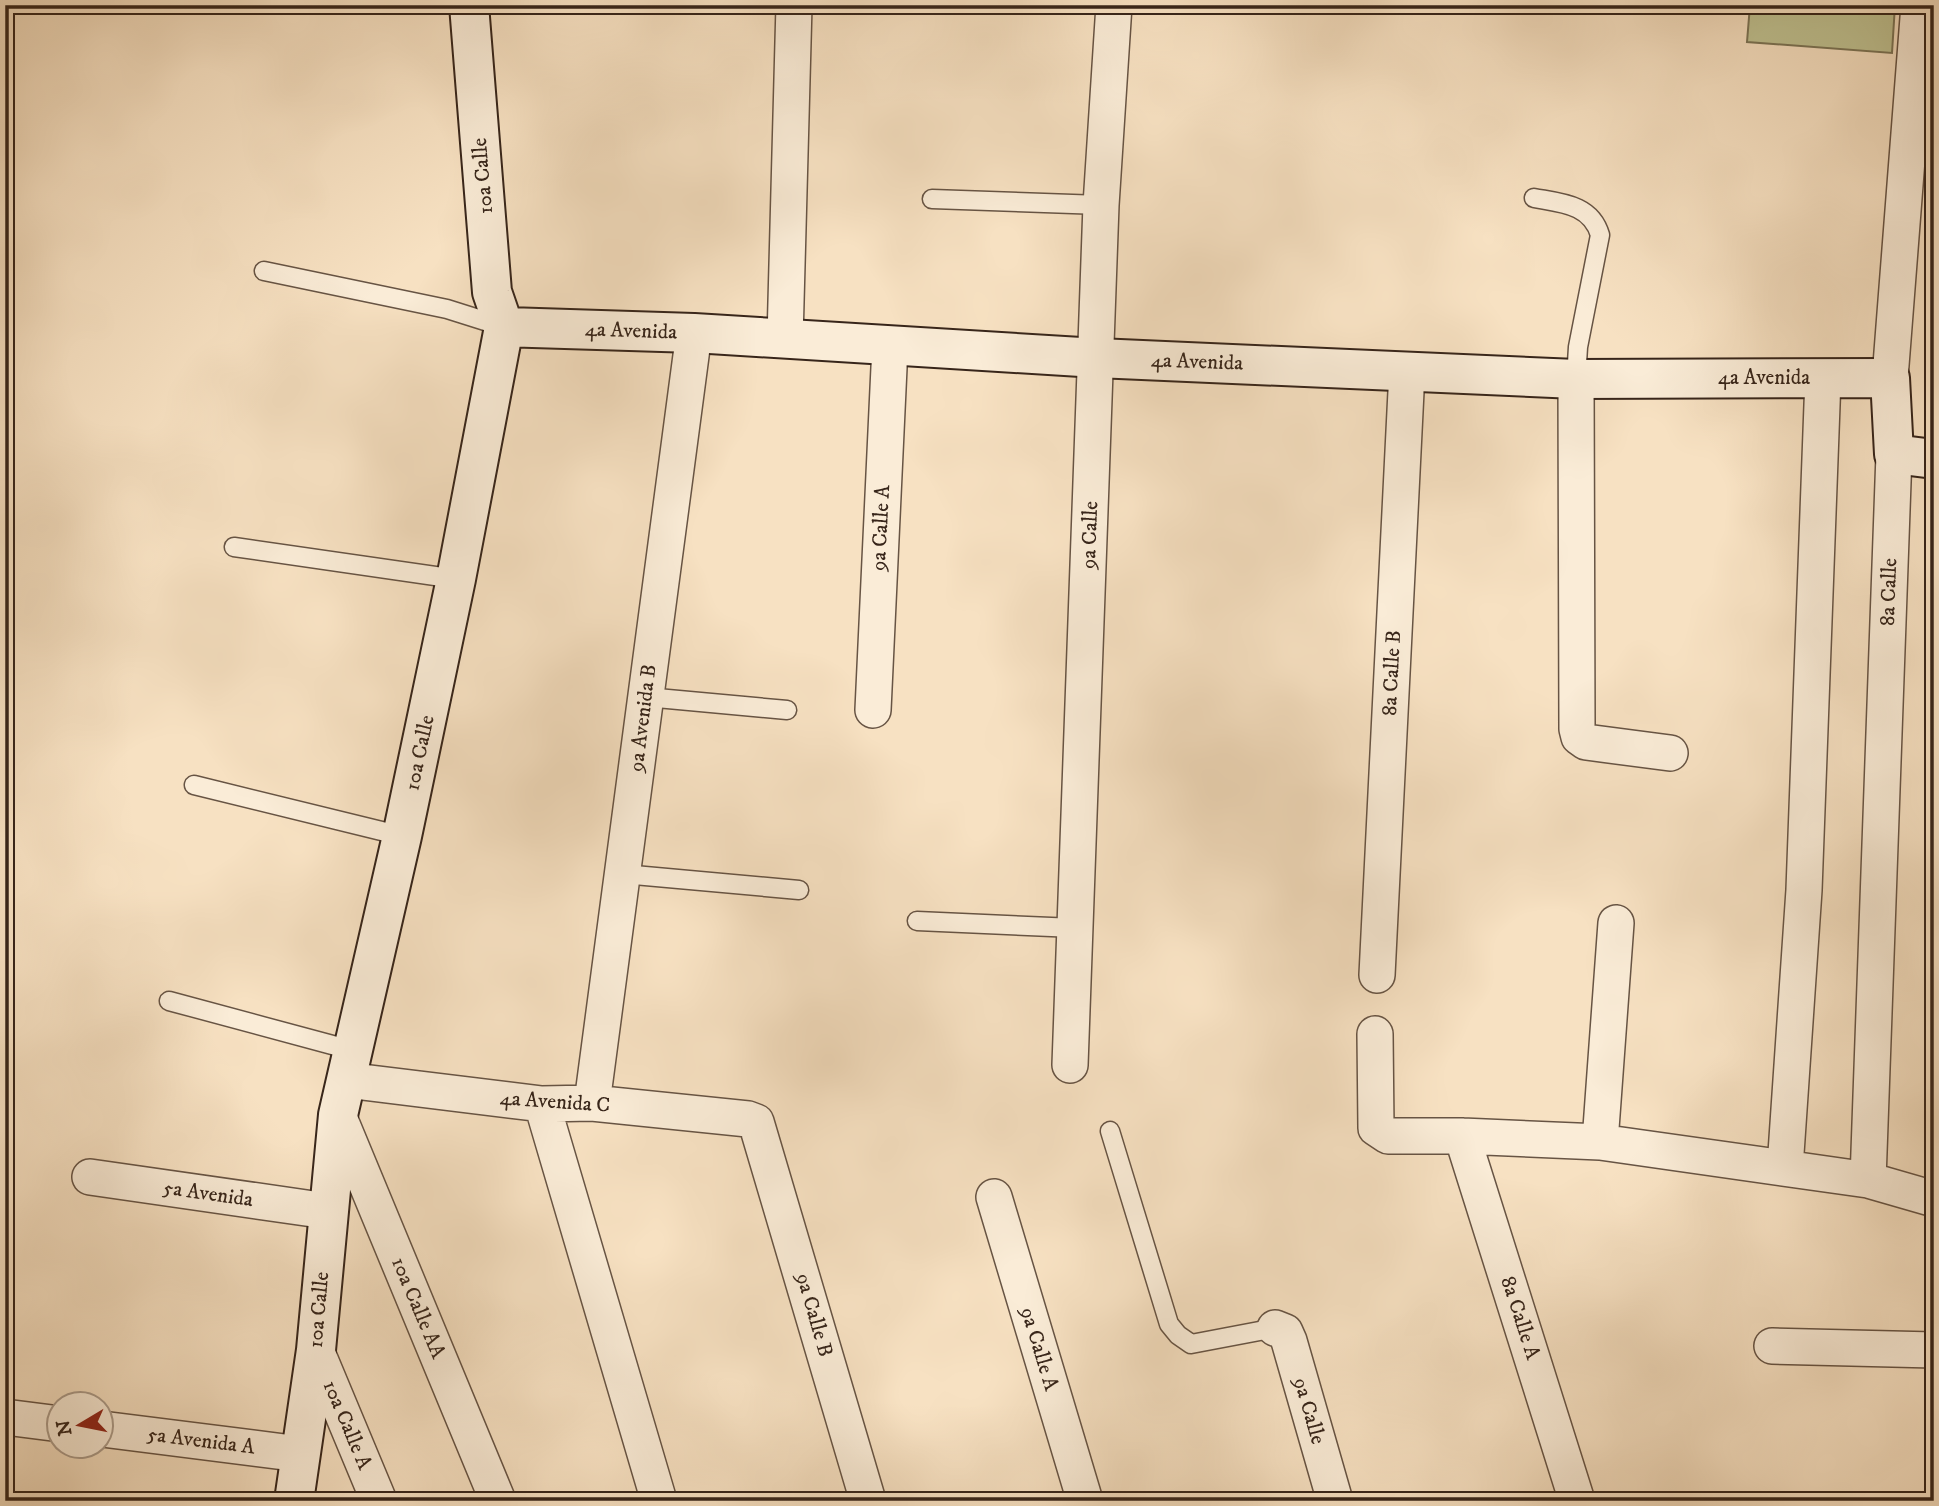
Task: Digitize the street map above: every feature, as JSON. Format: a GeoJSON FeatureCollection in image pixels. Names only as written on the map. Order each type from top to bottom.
{"type":"FeatureCollection","features":[{"type":"Feature","properties":{"kind":"street","name":"10a Calle"},"geometry":{"type":"LineString","coordinates":[[294,1501],[316,1350],[327,1212],[345,1082],[402,836],[456,579],[504,327],[492,292],[468,5]]}},
{"type":"Feature","properties":{"kind":"street"},"geometry":{"type":"LineString","coordinates":[[785,339],[794,5]]}},
{"type":"Feature","properties":{"kind":"street","name":"9a Calle"},"geometry":{"type":"LineString","coordinates":[[1070,1065],[1101,205],[1114,5]]}},
{"type":"Feature","properties":{"kind":"street","name":"8a Calle"},"geometry":{"type":"LineString","coordinates":[[1868,1180],[1894,454],[1890,377],[1919,5]]}},
{"type":"Feature","properties":{"kind":"street","name":"4a Avenida"},"geometry":{"type":"LineString","coordinates":[[504,327],[694,333],[1097,358],[1576,379],[1890,377]]}},
{"type":"Feature","properties":{"kind":"street","name":"9a Avenida B"},"geometry":{"type":"LineString","coordinates":[[592,1103],[694,333]]}},
{"type":"Feature","properties":{"kind":"street","name":"9a Calle A"},"geometry":{"type":"LineString","coordinates":[[873,710],[890,346]]}},
{"type":"Feature","properties":{"kind":"street","name":"8a Calle B"},"geometry":{"type":"LineString","coordinates":[[1377,975],[1407,371]]}},
{"type":"Feature","properties":{"kind":"street"},"geometry":{"type":"LineString","coordinates":[[1784,1168],[1804,890],[1823,378]]}},
{"type":"Feature","properties":{"kind":"street"},"geometry":{"type":"LineString","coordinates":[[1576,379],[1579,737],[1586,742],[1670,753]]}},
{"type":"Feature","properties":{"kind":"street"},"geometry":{"type":"LineString","coordinates":[[1894,454],[1934,459]]}},
{"type":"Feature","properties":{"kind":"street"},"geometry":{"type":"LineString","coordinates":[[1600,1142],[1616,923]]}},
{"type":"Feature","properties":{"kind":"street"},"geometry":{"type":"LineString","coordinates":[[1375,1034],[1376,1128],[1388,1136],[1600,1142],[1868,1180],[1934,1199]]}},
{"type":"Feature","properties":{"kind":"street","name":"4a Avenida C"},"geometry":{"type":"LineString","coordinates":[[345,1082],[542,1104],[592,1103],[748,1119],[756,1122],[760,1129]]}},
{"type":"Feature","properties":{"kind":"street","name":"10a Calle AA"},"geometry":{"type":"LineString","coordinates":[[345,1082],[498,1501]]}},
{"type":"Feature","properties":{"kind":"street"},"geometry":{"type":"LineString","coordinates":[[542,1104],[659,1501]]}},
{"type":"Feature","properties":{"kind":"street","name":"9a Calle B"},"geometry":{"type":"LineString","coordinates":[[760,1129],[868,1501]]}},
{"type":"Feature","properties":{"kind":"street","name":"8a Calle A"},"geometry":{"type":"LineString","coordinates":[[1462,1136],[1577,1501]]}},
{"type":"Feature","properties":{"kind":"street","name":"5a Avenida"},"geometry":{"type":"LineString","coordinates":[[90,1177],[327,1212]]}},
{"type":"Feature","properties":{"kind":"street","name":"9a Calle A"},"geometry":{"type":"LineString","coordinates":[[994,1197],[1085,1501]]}},
{"type":"Feature","properties":{"kind":"street","name":"9a Calle"},"geometry":{"type":"LineString","coordinates":[[1275,1328],[1285,1332],[1289,1341],[1335,1501]]}},
{"type":"Feature","properties":{"kind":"street"},"geometry":{"type":"LineString","coordinates":[[1772,1346],[1934,1350]]}},
{"type":"Feature","properties":{"kind":"street","name":"10a Calle A"},"geometry":{"type":"LineString","coordinates":[[316,1350],[379,1501]]}},
{"type":"Feature","properties":{"kind":"street"},"geometry":{"type":"LineString","coordinates":[[5,1417],[46,1422]]}},
{"type":"Feature","properties":{"kind":"street","name":"5a Avenida A"},"geometry":{"type":"LineString","coordinates":[[116,1431],[300,1454]]}},
{"type":"Feature","properties":{"kind":"lane"},"geometry":{"type":"LineString","coordinates":[[1534,198],[1573,206],[1587,212],[1597,223],[1600,234],[1578,347],[1576,379]]}},
{"type":"Feature","properties":{"kind":"lane"},"geometry":{"type":"LineString","coordinates":[[932,200],[1101,205]]}},
{"type":"Feature","properties":{"kind":"lane"},"geometry":{"type":"LineString","coordinates":[[264,271],[447,309],[504,327]]}},
{"type":"Feature","properties":{"kind":"lane"},"geometry":{"type":"LineString","coordinates":[[234,547],[456,579]]}},
{"type":"Feature","properties":{"kind":"lane"},"geometry":{"type":"LineString","coordinates":[[646,697],[787,710]]}},
{"type":"Feature","properties":{"kind":"lane"},"geometry":{"type":"LineString","coordinates":[[194,785],[402,836]]}},
{"type":"Feature","properties":{"kind":"lane"},"geometry":{"type":"LineString","coordinates":[[623,874],[799,890]]}},
{"type":"Feature","properties":{"kind":"lane"},"geometry":{"type":"LineString","coordinates":[[917,921],[1075,928]]}},
{"type":"Feature","properties":{"kind":"lane"},"geometry":{"type":"LineString","coordinates":[[169,1001],[345,1082]]}},
{"type":"Feature","properties":{"kind":"lane"},"geometry":{"type":"LineString","coordinates":[[1110,1130],[1170,1324],[1178,1335],[1191,1343],[1275,1328]]}},
{"type":"Feature","properties":{"kind":"green space"},"geometry":{"type":"Polygon","coordinates":[[[1750,5],[1895,5],[1892,53],[1747,42],[1750,5]]]}}]}
